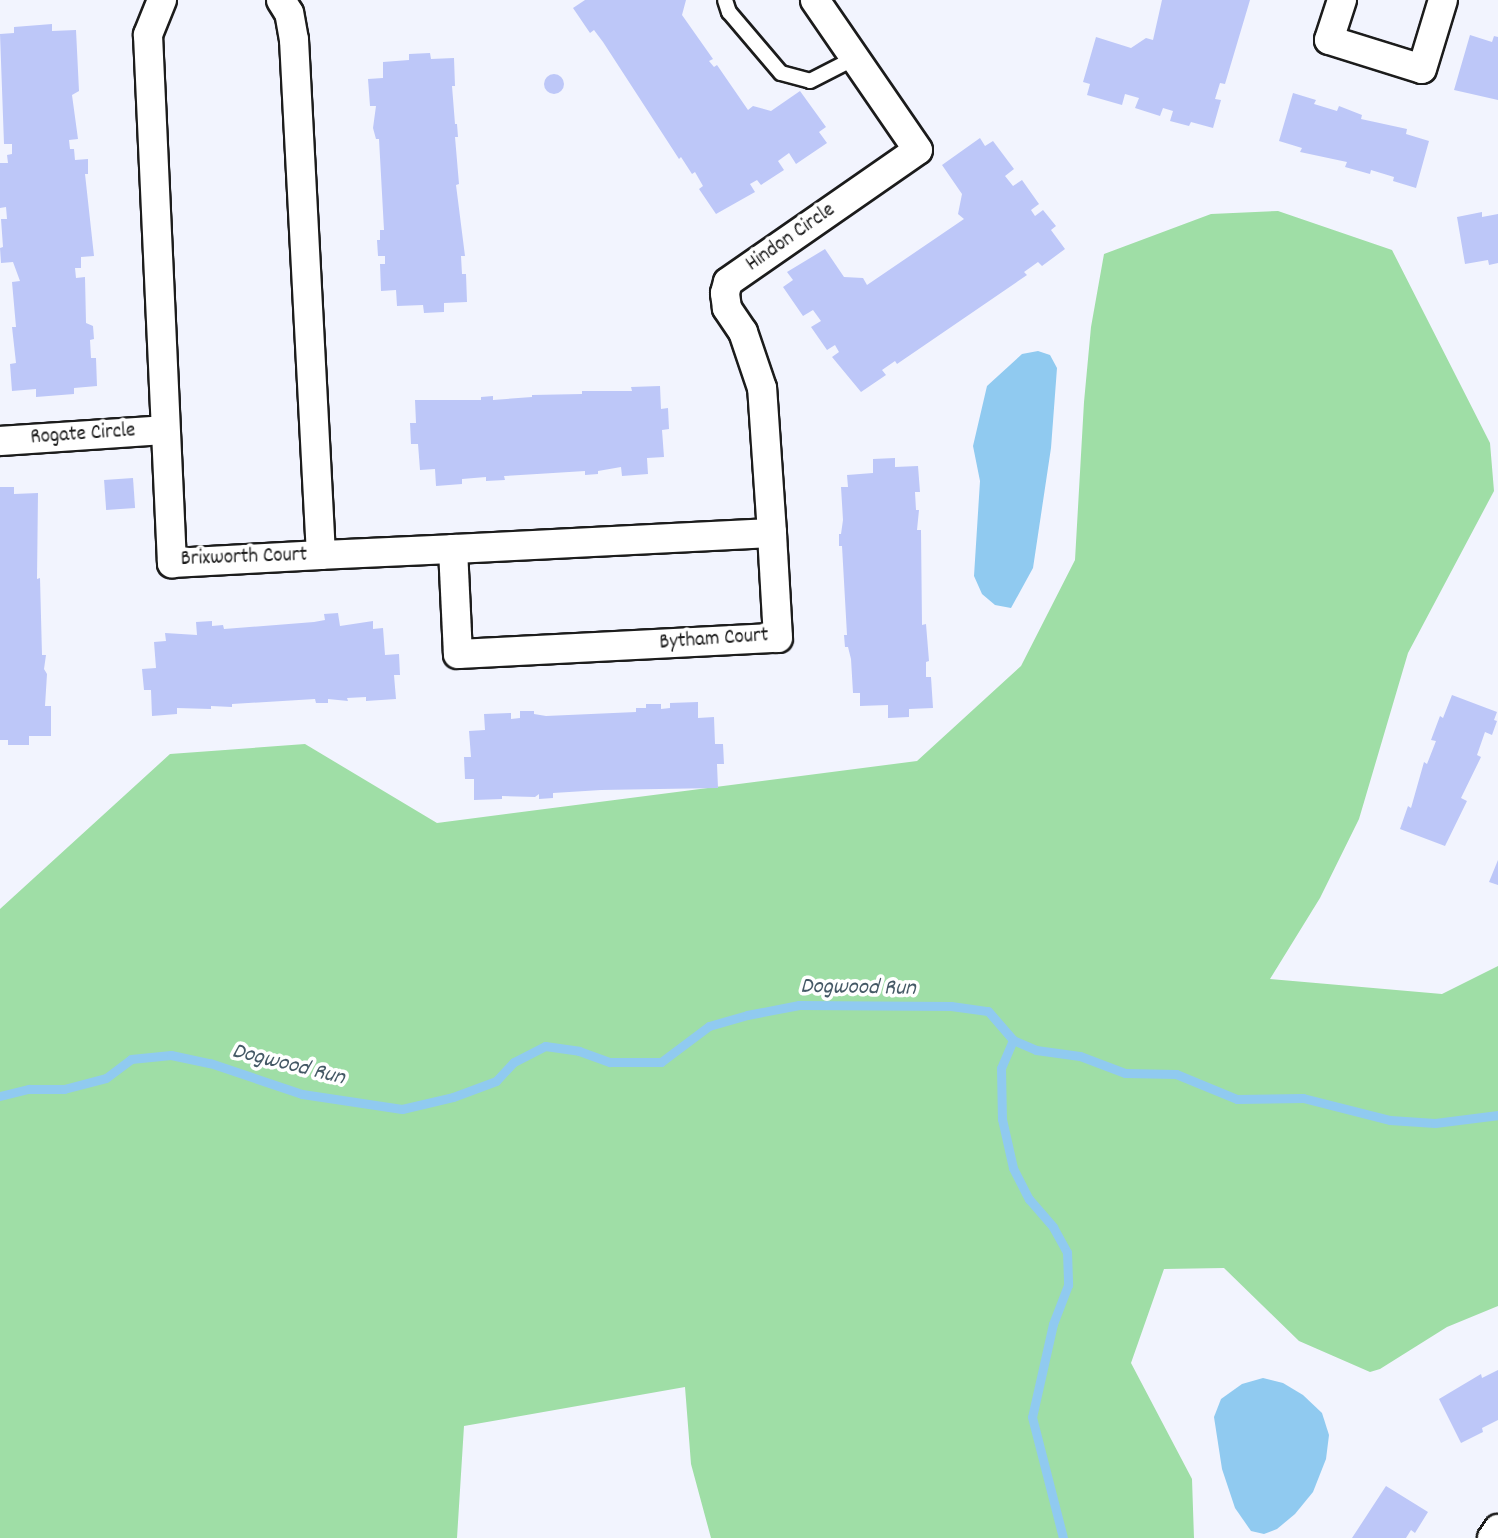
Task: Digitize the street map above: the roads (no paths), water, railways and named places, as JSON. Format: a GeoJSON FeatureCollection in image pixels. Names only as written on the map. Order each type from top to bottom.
{"type":"FeatureCollection","features":[{"type":"Feature","properties":{"kind":"street","name":"Brixworth Court"},"geometry":{"type":"LineString","coordinates":[[162,0],[148,35],[172,563],[321,555],[294,40],[289,13],[281,0]]}},
{"type":"Feature","properties":{"kind":"street","name":"Hindon Circle"},"geometry":{"type":"LineString","coordinates":[[772,533],[762,388],[743,332],[727,308],[725,293],[728,282],[918,150],[815,0]]}},
{"type":"Feature","properties":{"kind":"street"},"geometry":{"type":"LineString","coordinates":[[1342,0],[1329,40],[1422,69],[1443,0]]}},
{"type":"Feature","properties":{"kind":"street","name":"Rogate Circle"},"geometry":{"type":"LineString","coordinates":[[0,441],[165,430]]}},
{"type":"Feature","properties":{"kind":"street"},"geometry":{"type":"LineString","coordinates":[[321,555],[772,533]]}},
{"type":"Feature","properties":{"kind":"street","name":"Bytham Court"},"geometry":{"type":"LineString","coordinates":[[453,549],[458,654],[778,638],[772,533]]}},
{"type":"Feature","properties":{"kind":"street"},"geometry":{"type":"LineString","coordinates":[[1492,1538],[1498,1529]]}},
{"type":"Feature","properties":{"kind":"lane"},"geometry":{"type":"LineString","coordinates":[[726,0],[729,12],[781,72],[810,81],[855,58]]}},
{"type":"Feature","properties":{"kind":"water"},"geometry":{"type":"Polygon","coordinates":[[[1038,351],[1050,355],[1057,368],[1051,448],[1033,568],[1011,608],[995,605],[982,594],[974,576],[980,481],[973,446],[987,386],[1022,354],[1038,351]]]}},
{"type":"Feature","properties":{"kind":"water"},"geometry":{"type":"Polygon","coordinates":[[[1263,1378],[1283,1383],[1303,1395],[1322,1413],[1329,1435],[1326,1459],[1313,1492],[1295,1514],[1277,1529],[1264,1534],[1251,1531],[1235,1508],[1222,1469],[1214,1417],[1221,1399],[1242,1384],[1263,1378]]]}},
{"type":"Feature","properties":{"kind":"waterway","name":"Dogwood Run"},"geometry":{"type":"LineString","coordinates":[[0,1096],[29,1089],[64,1089],[106,1078],[131,1059],[171,1055],[210,1063],[302,1094],[402,1109],[453,1097],[496,1081],[514,1062],[545,1046],[579,1051],[610,1062],[661,1062],[709,1026],[799,1005],[951,1006],[988,1011],[1013,1040],[1001,1068],[1002,1119],[1013,1168],[1029,1199],[1053,1227],[1067,1252],[1068,1285],[1053,1324],[1032,1417],[1063,1538]]}},
{"type":"Feature","properties":{"kind":"waterway"},"geometry":{"type":"LineString","coordinates":[[1013,1040],[1036,1050],[1080,1056],[1125,1073],[1176,1074],[1237,1099],[1303,1098],[1390,1120],[1435,1123],[1498,1115]]}}]}
